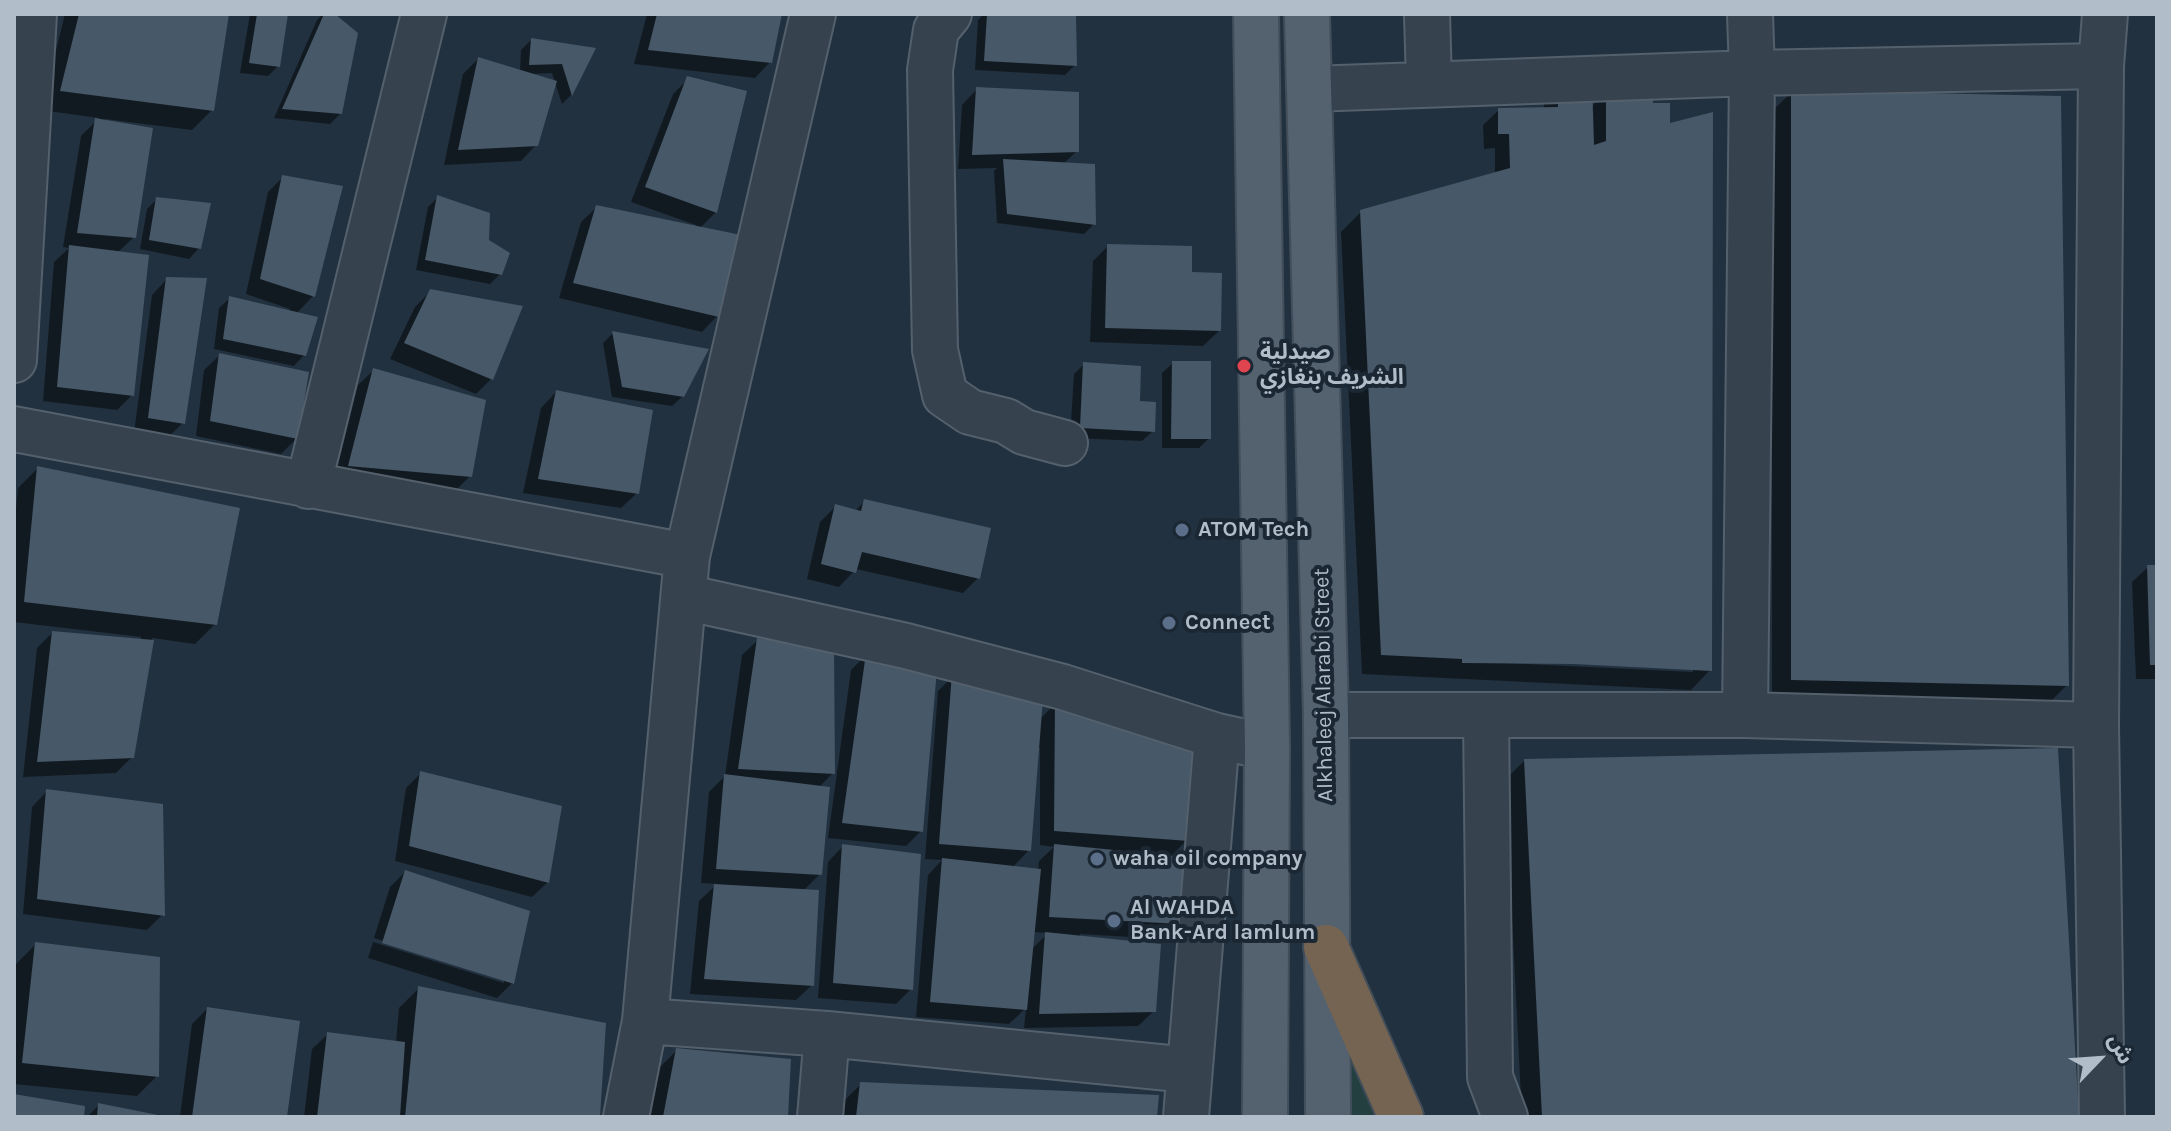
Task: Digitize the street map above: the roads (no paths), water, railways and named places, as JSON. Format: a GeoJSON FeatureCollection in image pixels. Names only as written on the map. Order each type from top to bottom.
{"type":"FeatureCollection","features":[{"type":"Feature","properties":{"kind":"highway"},"geometry":{"type":"LineString","coordinates":[[1326,947],[1401,1117]]}},
{"type":"Feature","properties":{"kind":"main road"},"geometry":{"type":"LineString","coordinates":[[1256,14],[1267,747],[1265,1117]]}},
{"type":"Feature","properties":{"kind":"main road","name":"Alkhaleej Alarabi Street"},"geometry":{"type":"LineString","coordinates":[[1307,14],[1326,715],[1328,1117]]}},
{"type":"Feature","properties":{"kind":"street"},"geometry":{"type":"LineString","coordinates":[[14,360],[22,76],[34,14]]}},
{"type":"Feature","properties":{"kind":"street"},"geometry":{"type":"LineString","coordinates":[[308,486],[424,14]]}},
{"type":"Feature","properties":{"kind":"street"},"geometry":{"type":"LineString","coordinates":[[626,1117],[645,1021],[685,577],[813,14]]}},
{"type":"Feature","properties":{"kind":"street"},"geometry":{"type":"LineString","coordinates":[[949,14],[936,30],[930,70],[935,350],[945,395],[970,412],[1006,421],[1024,432],[1065,443]]}},
{"type":"Feature","properties":{"kind":"street"},"geometry":{"type":"LineString","coordinates":[[1427,14],[1429,83]]}},
{"type":"Feature","properties":{"kind":"street"},"geometry":{"type":"LineString","coordinates":[[1745,715],[1752,73],[1750,14]]}},
{"type":"Feature","properties":{"kind":"street"},"geometry":{"type":"LineString","coordinates":[[2102,1117],[2096,725],[2101,66],[2105,14]]}},
{"type":"Feature","properties":{"kind":"street"},"geometry":{"type":"LineString","coordinates":[[1311,89],[1752,73],[2101,66]]}},
{"type":"Feature","properties":{"kind":"street"},"geometry":{"type":"LineString","coordinates":[[14,429],[308,486],[685,577],[906,646],[1063,687],[1217,736],[1267,747]]}},
{"type":"Feature","properties":{"kind":"street"},"geometry":{"type":"LineString","coordinates":[[1326,715],[1745,715],[2096,725]]}},
{"type":"Feature","properties":{"kind":"street"},"geometry":{"type":"LineString","coordinates":[[1486,715],[1490,1077],[1505,1117]]}},
{"type":"Feature","properties":{"kind":"street"},"geometry":{"type":"LineString","coordinates":[[1186,1117],[1217,736]]}},
{"type":"Feature","properties":{"kind":"street"},"geometry":{"type":"LineString","coordinates":[[645,1021],[827,1034],[1189,1070]]}},
{"type":"Feature","properties":{"kind":"street"},"geometry":{"type":"LineString","coordinates":[[820,1117],[827,1034]]}},
{"type":"Feature","properties":{"kind":"place","name":"صيدلية الشريف بنغازي"},"geometry":{"type":"Point","coordinates":[1244,366]}},
{"type":"Feature","properties":{"kind":"place","name":"ATOM Tech"},"geometry":{"type":"Point","coordinates":[1182,530]}},
{"type":"Feature","properties":{"kind":"place","name":"Connect"},"geometry":{"type":"Point","coordinates":[1169,623]}},
{"type":"Feature","properties":{"kind":"place","name":"waha oil company"},"geometry":{"type":"Point","coordinates":[1097,859]}},
{"type":"Feature","properties":{"kind":"place","name":"Al WAHDA Bank-Ard lamlum"},"geometry":{"type":"Point","coordinates":[1114,921]}}]}
